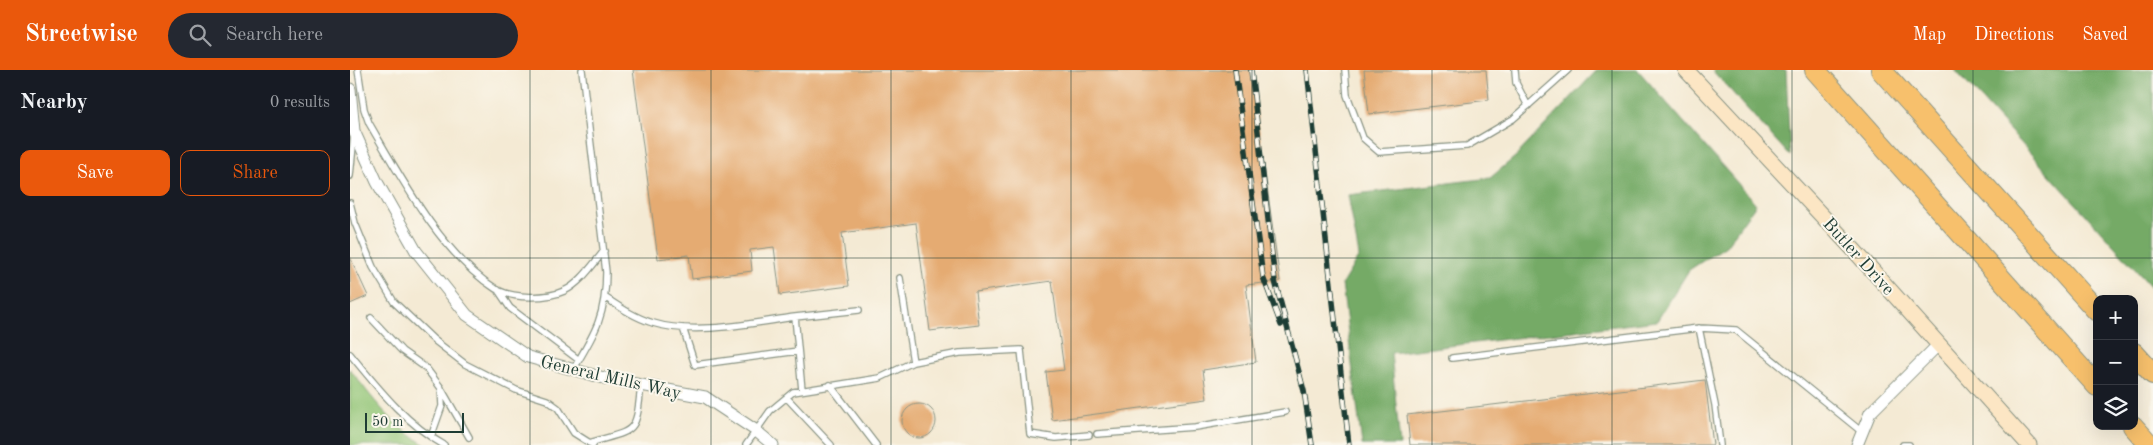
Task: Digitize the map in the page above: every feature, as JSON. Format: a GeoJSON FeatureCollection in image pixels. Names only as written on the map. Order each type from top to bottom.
{"type":"FeatureCollection","features":[{"type":"Feature","properties":{"kind":"highway"},"geometry":{"type":"LineString","coordinates":[[1815,70],[2096,385]]}},
{"type":"Feature","properties":{"kind":"highway"},"geometry":{"type":"LineString","coordinates":[[1881,70],[2093,307]]}},
{"type":"Feature","properties":{"kind":"highway"},"geometry":{"type":"LineString","coordinates":[[2138,357],[2153,374]]}},
{"type":"Feature","properties":{"kind":"highway"},"geometry":{"type":"LineString","coordinates":[[2137,430],[2150,445]]}},
{"type":"Feature","properties":{"kind":"street","name":"Butler Drive"},"geometry":{"type":"LineString","coordinates":[[1686,70],[1939,344],[2029,445]]}},
{"type":"Feature","properties":{"kind":"street","name":"General Mills Way"},"geometry":{"type":"LineString","coordinates":[[350,89],[354,131],[377,182],[416,251],[467,315],[528,357],[576,365],[641,385],[706,397],[755,430],[772,445]]}},
{"type":"Feature","properties":{"kind":"street"},"geometry":{"type":"LineString","coordinates":[[1857,445],[1870,413],[1939,344]]}},
{"type":"Feature","properties":{"kind":"lane"},"geometry":{"type":"LineString","coordinates":[[358,70],[368,123],[426,214],[457,255],[497,289],[510,308],[576,365],[596,331],[606,298],[604,251],[582,70]]}},
{"type":"Feature","properties":{"kind":"lane"},"geometry":{"type":"LineString","coordinates":[[1345,70],[1347,95],[1363,138],[1379,152],[1467,146],[1514,120],[1567,70]]}},
{"type":"Feature","properties":{"kind":"lane"},"geometry":{"type":"LineString","coordinates":[[1515,70],[1516,83],[1528,106]]}},
{"type":"Feature","properties":{"kind":"lane"},"geometry":{"type":"LineString","coordinates":[[350,176],[354,131]]}},
{"type":"Feature","properties":{"kind":"lane"},"geometry":{"type":"LineString","coordinates":[[350,203],[355,223],[373,267],[394,302],[434,340],[465,364],[516,390],[547,400],[558,408],[574,433],[591,444],[630,431],[638,419],[641,385]]}},
{"type":"Feature","properties":{"kind":"lane"},"geometry":{"type":"LineString","coordinates":[[497,289],[510,295],[545,295],[564,291],[583,276],[604,251]]}},
{"type":"Feature","properties":{"kind":"lane"},"geometry":{"type":"LineString","coordinates":[[900,278],[913,362]]}},
{"type":"Feature","properties":{"kind":"lane"},"geometry":{"type":"LineString","coordinates":[[606,298],[630,314],[654,324],[683,328],[712,328],[859,310]]}},
{"type":"Feature","properties":{"kind":"lane"},"geometry":{"type":"LineString","coordinates":[[795,317],[802,390]]}},
{"type":"Feature","properties":{"kind":"lane"},"geometry":{"type":"LineString","coordinates":[[370,318],[402,351],[426,368],[441,388],[469,437]]}},
{"type":"Feature","properties":{"kind":"lane"},"geometry":{"type":"LineString","coordinates":[[683,328],[695,365],[798,352]]}},
{"type":"Feature","properties":{"kind":"lane"},"geometry":{"type":"LineString","coordinates":[[1452,358],[1699,328],[1736,330],[1862,432]]}},
{"type":"Feature","properties":{"kind":"lane"},"geometry":{"type":"LineString","coordinates":[[1699,328],[1715,405],[1720,445]]}},
{"type":"Feature","properties":{"kind":"lane"},"geometry":{"type":"LineString","coordinates":[[746,445],[770,411],[793,392],[880,378],[913,362],[960,353],[1021,350],[1030,434],[1056,438],[1089,435]]}},
{"type":"Feature","properties":{"kind":"lane"},"geometry":{"type":"LineString","coordinates":[[350,354],[390,402],[431,438],[444,445]]}},
{"type":"Feature","properties":{"kind":"lane"},"geometry":{"type":"LineString","coordinates":[[830,385],[876,445]]}},
{"type":"Feature","properties":{"kind":"lane"},"geometry":{"type":"LineString","coordinates":[[431,438],[442,406],[441,388]]}},
{"type":"Feature","properties":{"kind":"lane"},"geometry":{"type":"LineString","coordinates":[[787,398],[831,445]]}},
{"type":"Feature","properties":{"kind":"lane"},"geometry":{"type":"LineString","coordinates":[[1097,434],[1194,426],[1285,412]]}},
{"type":"Feature","properties":{"kind":"lane"},"geometry":{"type":"LineString","coordinates":[[1903,445],[1909,445]]}},
{"type":"Feature","properties":{"kind":"green space"},"geometry":{"type":"Polygon","coordinates":[[[1597,70],[1638,70],[1756,204],[1726,246],[1689,270],[1657,321],[1391,353],[1400,445],[1362,445],[1342,284],[1359,256],[1348,195],[1490,178],[1515,157],[1597,70]]]}},
{"type":"Feature","properties":{"kind":"green space"},"geometry":{"type":"Polygon","coordinates":[[[1712,70],[1786,70],[1790,156],[1712,70]]]}},
{"type":"Feature","properties":{"kind":"green space"},"geometry":{"type":"Polygon","coordinates":[[[1955,70],[2153,70],[2153,289],[1955,70]]]}},
{"type":"Feature","properties":{"kind":"green space"},"geometry":{"type":"Polygon","coordinates":[[[350,369],[375,401],[394,421],[426,445],[350,445],[350,369]]]}},
{"type":"Feature","properties":{"kind":"building"},"geometry":{"type":"Polygon","coordinates":[[[633,70],[1251,70],[1280,281],[1246,285],[1256,362],[1203,370],[1207,399],[1052,420],[1046,372],[1064,370],[1052,281],[975,292],[979,325],[930,331],[916,223],[842,233],[849,286],[780,295],[774,247],[750,250],[752,271],[692,279],[689,255],[658,259],[633,70]]]}},
{"type":"Feature","properties":{"kind":"building"},"geometry":{"type":"Polygon","coordinates":[[[1364,70],[1486,70],[1489,100],[1369,114],[1364,70]]]}},
{"type":"Feature","properties":{"kind":"building"},"geometry":{"type":"Polygon","coordinates":[[[350,257],[368,296],[350,304],[350,257]]]}},
{"type":"Feature","properties":{"kind":"building"},"geometry":{"type":"Polygon","coordinates":[[[1705,380],[1713,445],[1410,445],[1407,415],[1705,380]]]}},
{"type":"Feature","properties":{"kind":"building"},"geometry":{"type":"Polygon","coordinates":[[[919,404],[926,405],[931,409],[935,414],[935,428],[931,433],[926,437],[919,438],[912,437],[907,433],[903,428],[902,421],[903,414],[907,409],[912,405],[919,404]]]}},
{"type":"Feature","properties":{"kind":"railway"},"geometry":{"type":"LineString","coordinates":[[1235,70],[1263,277],[1281,325]]}},
{"type":"Feature","properties":{"kind":"railway"},"geometry":{"type":"LineString","coordinates":[[1251,70],[1275,281],[1304,391],[1312,445]]}},
{"type":"Feature","properties":{"kind":"railway"},"geometry":{"type":"LineString","coordinates":[[1307,70],[1349,445]]}}]}
